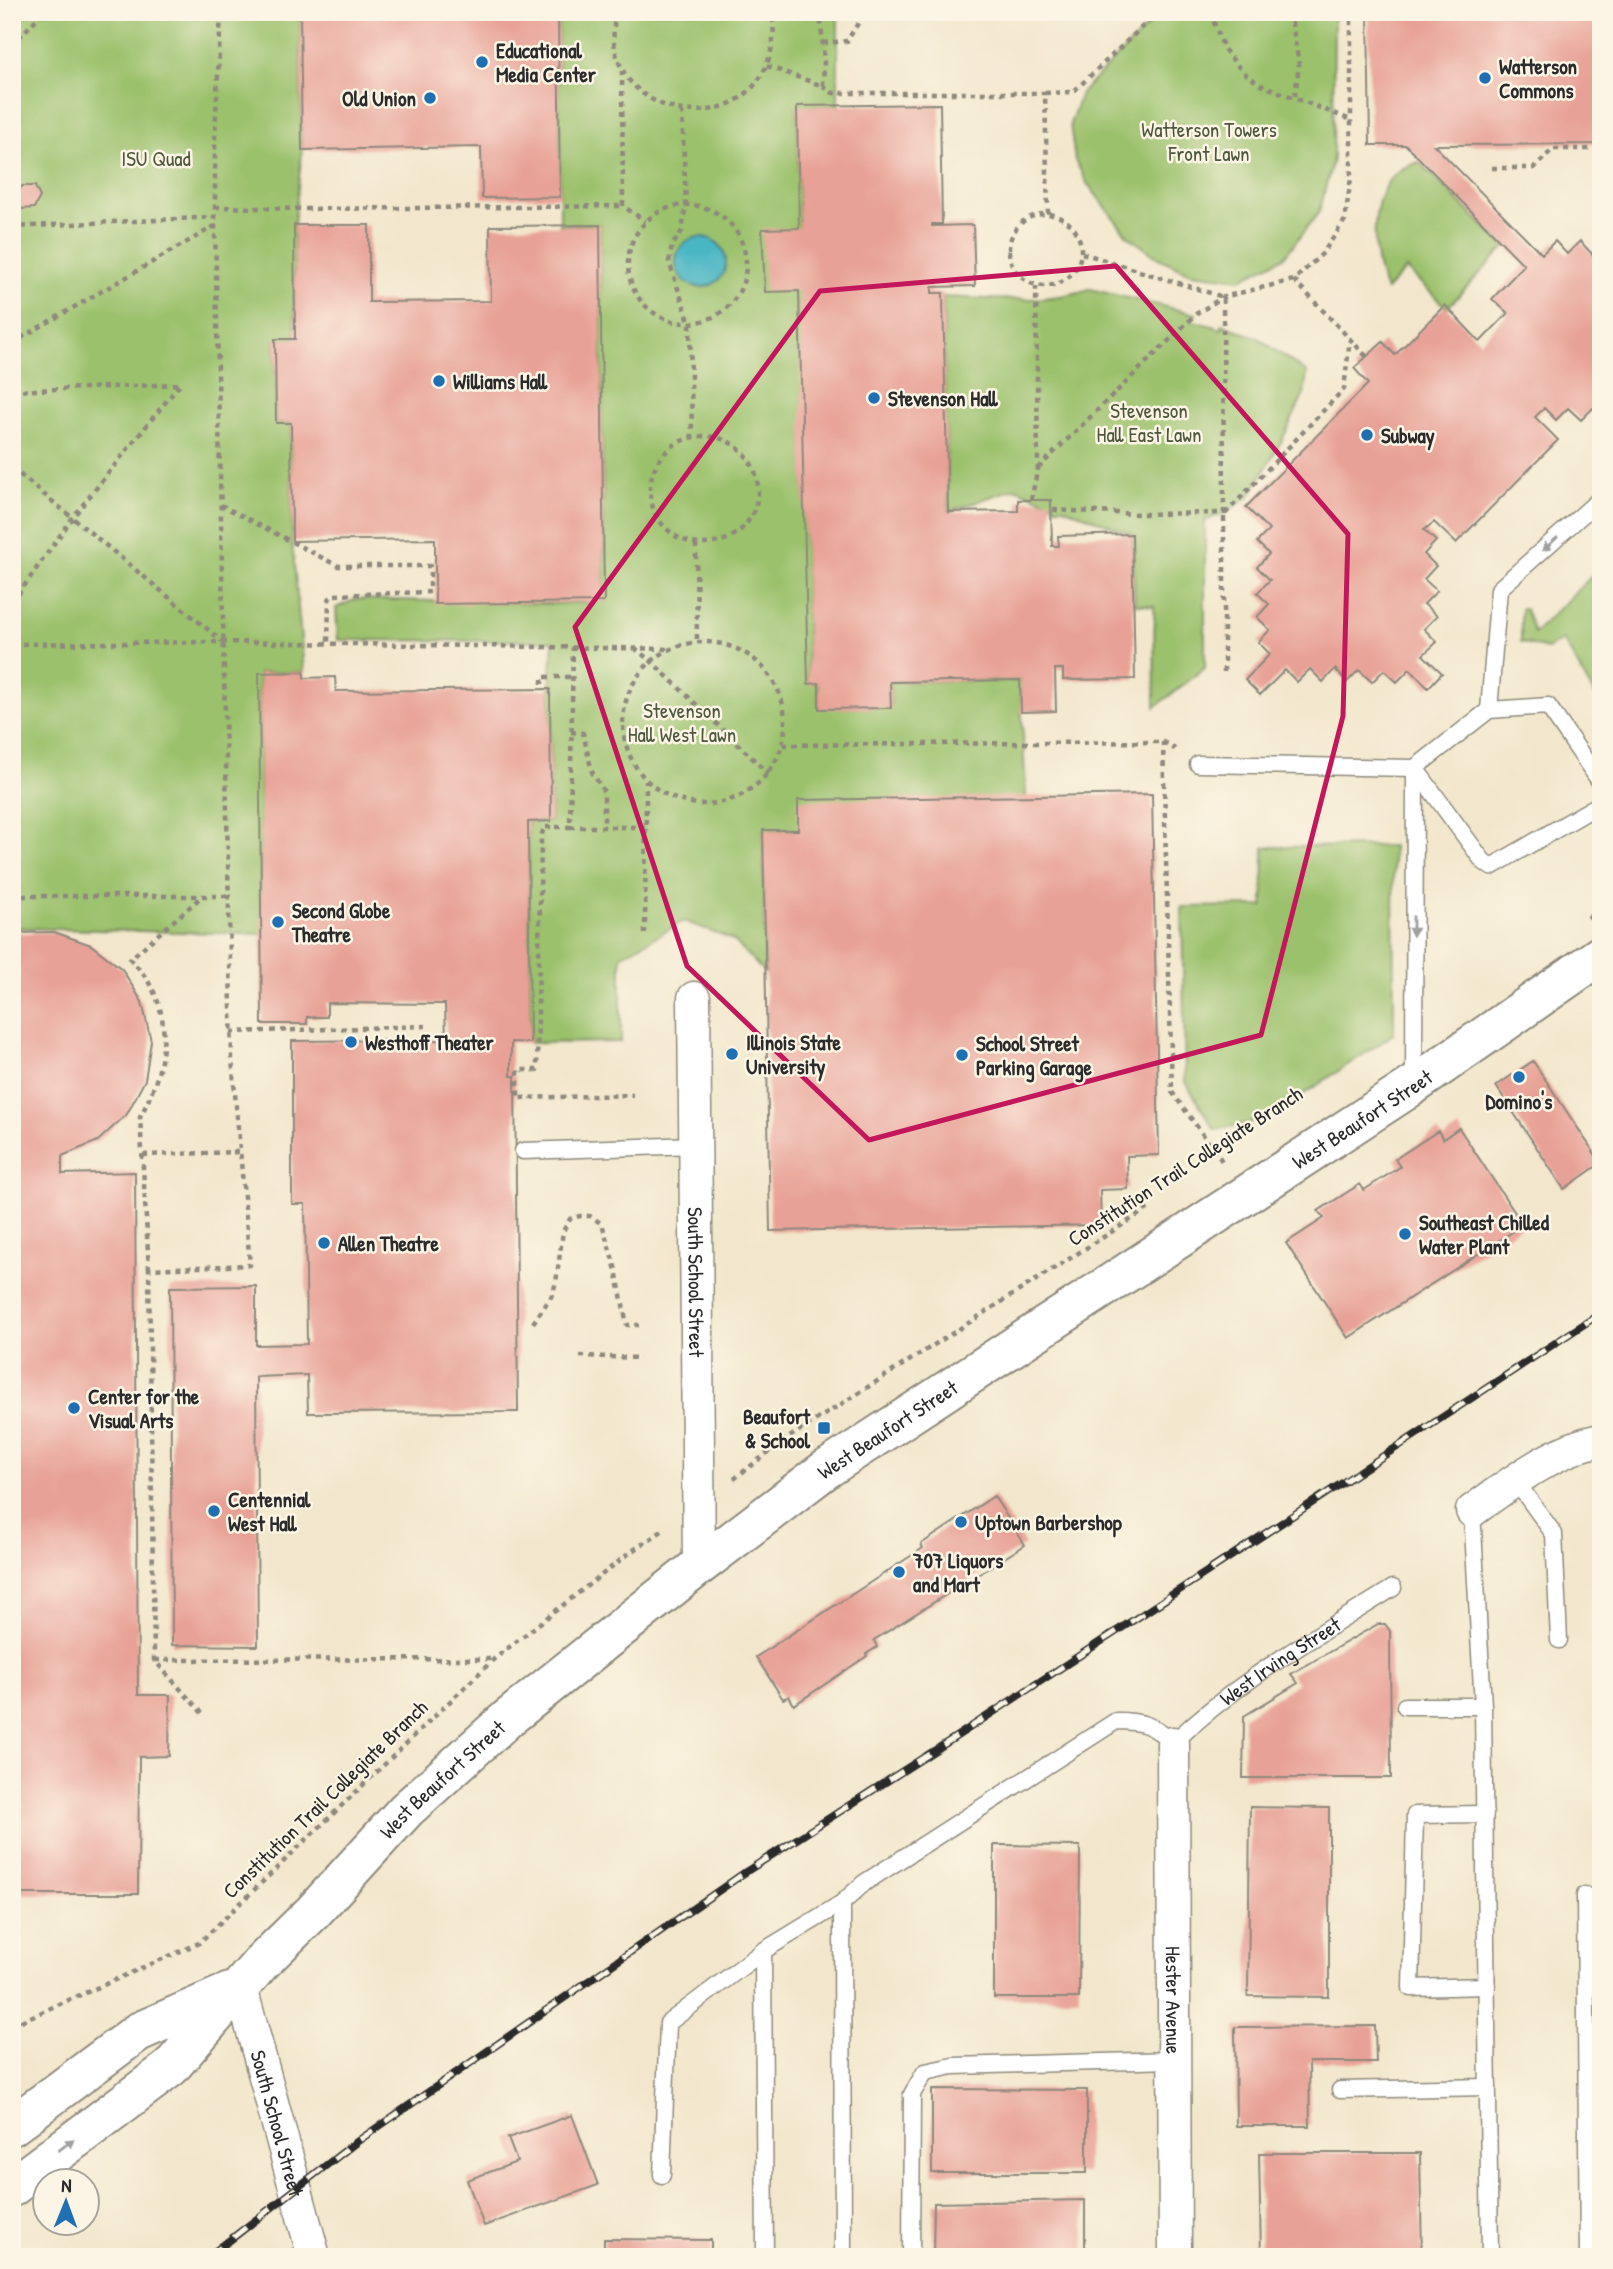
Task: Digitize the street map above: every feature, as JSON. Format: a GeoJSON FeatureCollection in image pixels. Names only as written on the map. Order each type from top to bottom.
{"type":"FeatureCollection","features":[{"type":"Feature","properties":{"kind":"street","name":"West Beaufort Street"},"geometry":{"type":"LineString","coordinates":[[12,2187],[170,2068],[260,1964],[313,1912],[406,1810],[507,1720],[699,1566],[846,1456],[1414,1084],[1601,956]]}},
{"type":"Feature","properties":{"kind":"street","name":"South School Street"},"geometry":{"type":"LineString","coordinates":[[694,998],[699,1566]]}},
{"type":"Feature","properties":{"kind":"street"},"geometry":{"type":"LineString","coordinates":[[1472,1511],[1550,1459],[1601,1440]]}},
{"type":"Feature","properties":{"kind":"street","name":"Hester Avenue"},"geometry":{"type":"LineString","coordinates":[[1173,1743],[1175,2257]]}},
{"type":"Feature","properties":{"kind":"street","name":"West Beaufort Street"},"geometry":{"type":"LineString","coordinates":[[12,2126],[138,2032],[241,1987]]}},
{"type":"Feature","properties":{"kind":"street","name":"South School Street"},"geometry":{"type":"LineString","coordinates":[[241,1987],[314,2257]]}},
{"type":"Feature","properties":{"kind":"lane"},"geometry":{"type":"LineString","coordinates":[[1489,710],[1499,589],[1601,498]]}},
{"type":"Feature","properties":{"kind":"lane"},"geometry":{"type":"LineString","coordinates":[[1198,764],[1415,768],[1489,710],[1548,706],[1601,783]]}},
{"type":"Feature","properties":{"kind":"lane"},"geometry":{"type":"LineString","coordinates":[[1415,768],[1483,861],[1491,867],[1601,802]]}},
{"type":"Feature","properties":{"kind":"lane"},"geometry":{"type":"LineString","coordinates":[[1414,1084],[1415,768]]}},
{"type":"Feature","properties":{"kind":"lane"},"geometry":{"type":"LineString","coordinates":[[523,1151],[696,1145]]}},
{"type":"Feature","properties":{"kind":"lane"},"geometry":{"type":"LineString","coordinates":[[1515,1480],[1554,1534],[1559,1640]]}},
{"type":"Feature","properties":{"kind":"lane"},"geometry":{"type":"LineString","coordinates":[[1472,1511],[1483,1706],[1490,2257]]}},
{"type":"Feature","properties":{"kind":"lane","name":"West Irving Street"},"geometry":{"type":"LineString","coordinates":[[1173,1743],[1207,1711],[1242,1684],[1393,1588]]}},
{"type":"Feature","properties":{"kind":"lane"},"geometry":{"type":"LineString","coordinates":[[1405,1706],[1483,1706]]}},
{"type":"Feature","properties":{"kind":"lane"},"geometry":{"type":"LineString","coordinates":[[662,2175],[668,2023],[764,1951],[842,1903],[864,1884],[1115,1720],[1143,1722],[1159,1730],[1173,1743]]}},
{"type":"Feature","properties":{"kind":"lane"},"geometry":{"type":"LineString","coordinates":[[1485,1814],[1415,1815],[1411,1988],[1487,1986]]}},
{"type":"Feature","properties":{"kind":"lane"},"geometry":{"type":"LineString","coordinates":[[1585,1895],[1588,2257]]}},
{"type":"Feature","properties":{"kind":"lane"},"geometry":{"type":"LineString","coordinates":[[842,1903],[843,2257]]}},
{"type":"Feature","properties":{"kind":"lane"},"geometry":{"type":"LineString","coordinates":[[764,1951],[765,2257]]}},
{"type":"Feature","properties":{"kind":"lane"},"geometry":{"type":"LineString","coordinates":[[911,2257],[912,2094],[925,2072],[953,2066],[1174,2060]]}},
{"type":"Feature","properties":{"kind":"lane"},"geometry":{"type":"LineString","coordinates":[[1340,2090],[1488,2087]]}},
{"type":"Feature","properties":{"kind":"path"},"geometry":{"type":"LineString","coordinates":[[12,45],[43,12]]}},
{"type":"Feature","properties":{"kind":"path"},"geometry":{"type":"LineString","coordinates":[[149,1269],[250,1265],[231,1032],[215,226],[215,135],[221,12]]}},
{"type":"Feature","properties":{"kind":"path"},"geometry":{"type":"LineString","coordinates":[[616,12],[613,26],[614,48],[622,70],[635,87],[652,101],[673,110],[700,112],[726,105],[749,90],[767,66],[773,43],[771,12]]}},
{"type":"Feature","properties":{"kind":"path"},"geometry":{"type":"LineString","coordinates":[[820,12],[823,86]]}},
{"type":"Feature","properties":{"kind":"path"},"geometry":{"type":"LineString","coordinates":[[822,43],[847,41],[865,12]]}},
{"type":"Feature","properties":{"kind":"path"},"geometry":{"type":"LineString","coordinates":[[767,66],[823,86],[833,93],[1073,92],[1158,12]]}},
{"type":"Feature","properties":{"kind":"path"},"geometry":{"type":"LineString","coordinates":[[1210,12],[1224,48],[1242,71],[1259,84],[1351,120]]}},
{"type":"Feature","properties":{"kind":"path"},"geometry":{"type":"LineString","coordinates":[[1290,12],[1300,64],[1294,96]]}},
{"type":"Feature","properties":{"kind":"path"},"geometry":{"type":"LineString","coordinates":[[1038,468],[1196,314],[1223,297],[1294,280],[1323,253],[1345,220],[1351,178],[1351,12]]}},
{"type":"Feature","properties":{"kind":"path"},"geometry":{"type":"LineString","coordinates":[[622,70],[623,206]]}},
{"type":"Feature","properties":{"kind":"path"},"geometry":{"type":"LineString","coordinates":[[1045,93],[1048,214]]}},
{"type":"Feature","properties":{"kind":"path"},"geometry":{"type":"LineString","coordinates":[[681,111],[686,205],[682,231],[672,246],[669,262],[690,324],[692,437]]}},
{"type":"Feature","properties":{"kind":"path"},"geometry":{"type":"LineString","coordinates":[[1492,167],[1534,168],[1553,149],[1601,149]]}},
{"type":"Feature","properties":{"kind":"path"},"geometry":{"type":"LineString","coordinates":[[686,205],[713,210],[729,221],[741,237],[747,256],[746,276],[739,295],[726,310],[710,320],[690,324],[671,322],[654,314],[641,302],[631,285],[628,267],[629,249],[635,234],[645,221],[674,206],[686,205]]}},
{"type":"Feature","properties":{"kind":"path"},"geometry":{"type":"LineString","coordinates":[[215,206],[306,209],[623,206],[645,221]]}},
{"type":"Feature","properties":{"kind":"path"},"geometry":{"type":"LineString","coordinates":[[1048,214],[1059,217],[1076,231],[1082,253],[1079,264],[1066,280],[1057,285],[1036,286],[1016,273],[1010,262],[1009,250],[1011,238],[1026,219],[1048,214]]}},
{"type":"Feature","properties":{"kind":"path"},"geometry":{"type":"LineString","coordinates":[[12,227],[216,217]]}},
{"type":"Feature","properties":{"kind":"path"},"geometry":{"type":"LineString","coordinates":[[12,343],[215,226]]}},
{"type":"Feature","properties":{"kind":"path"},"geometry":{"type":"LineString","coordinates":[[1082,253],[1223,297]]}},
{"type":"Feature","properties":{"kind":"path"},"geometry":{"type":"LineString","coordinates":[[1294,280],[1367,357]]}},
{"type":"Feature","properties":{"kind":"path"},"geometry":{"type":"LineString","coordinates":[[1031,500],[1038,468],[1036,286]]}},
{"type":"Feature","properties":{"kind":"path"},"geometry":{"type":"LineString","coordinates":[[1223,297],[1224,672]]}},
{"type":"Feature","properties":{"kind":"path"},"geometry":{"type":"LineString","coordinates":[[1053,510],[1140,514],[1226,513],[1344,389],[1350,339]]}},
{"type":"Feature","properties":{"kind":"path"},"geometry":{"type":"LineString","coordinates":[[12,391],[181,383],[73,517],[12,603]]}},
{"type":"Feature","properties":{"kind":"path"},"geometry":{"type":"LineString","coordinates":[[702,435],[720,438],[736,446],[749,458],[757,474],[759,493],[755,510],[746,526],[732,537],[714,544],[696,544],[679,538],[665,527],[655,513],[650,496],[651,478],[657,462],[669,448],[692,437],[702,435]]}},
{"type":"Feature","properties":{"kind":"path"},"geometry":{"type":"LineString","coordinates":[[12,468],[224,642]]}},
{"type":"Feature","properties":{"kind":"path"},"geometry":{"type":"LineString","coordinates":[[221,505],[338,566],[430,566],[430,592],[333,595],[329,599],[328,643]]}},
{"type":"Feature","properties":{"kind":"path"},"geometry":{"type":"LineString","coordinates":[[696,544],[697,643]]}},
{"type":"Feature","properties":{"kind":"path"},"geometry":{"type":"LineString","coordinates":[[12,644],[224,642],[671,649]]}},
{"type":"Feature","properties":{"kind":"path"},"geometry":{"type":"LineString","coordinates":[[686,643],[697,643],[741,650],[764,667],[779,690],[786,717],[783,745],[769,774],[751,791],[725,802],[696,804],[669,797],[646,780],[631,759],[623,734],[623,708],[632,684],[651,661],[671,649],[686,643]]}},
{"type":"Feature","properties":{"kind":"path"},"geometry":{"type":"LineString","coordinates":[[570,827],[573,646]]}},
{"type":"Feature","properties":{"kind":"path"},"geometry":{"type":"LineString","coordinates":[[633,648],[651,661],[769,774]]}},
{"type":"Feature","properties":{"kind":"path"},"geometry":{"type":"LineString","coordinates":[[542,684],[542,677],[572,677]]}},
{"type":"Feature","properties":{"kind":"path"},"geometry":{"type":"LineString","coordinates":[[571,732],[583,733],[592,772],[604,792],[604,827]]}},
{"type":"Feature","properties":{"kind":"path"},"geometry":{"type":"LineString","coordinates":[[783,745],[1163,742],[1172,1092],[1222,1161]]}},
{"type":"Feature","properties":{"kind":"path"},"geometry":{"type":"LineString","coordinates":[[645,934],[646,780]]}},
{"type":"Feature","properties":{"kind":"path"},"geometry":{"type":"LineString","coordinates":[[633,1095],[517,1098],[517,1070],[537,1070],[541,837],[544,827],[646,827]]}},
{"type":"Feature","properties":{"kind":"path"},"geometry":{"type":"LineString","coordinates":[[12,896],[229,897]]}},
{"type":"Feature","properties":{"kind":"path"},"geometry":{"type":"LineString","coordinates":[[201,897],[130,959],[144,973],[153,988],[162,1014],[164,1041],[160,1069],[151,1097],[140,1117],[149,1269],[154,1660],[202,1713]]}},
{"type":"Feature","properties":{"kind":"path"},"geometry":{"type":"LineString","coordinates":[[1580,924],[1601,907]]}},
{"type":"Feature","properties":{"kind":"path"},"geometry":{"type":"LineString","coordinates":[[231,1032],[427,1026]]}},
{"type":"Feature","properties":{"kind":"path"},"geometry":{"type":"LineString","coordinates":[[143,1155],[240,1152]]}},
{"type":"Feature","properties":{"kind":"path","name":"Constitution Trail Collegiate Branch"},"geometry":{"type":"LineString","coordinates":[[1211,1168],[1234,1154]]}},
{"type":"Feature","properties":{"kind":"path","name":"Constitution Trail Collegiate Branch"},"geometry":{"type":"LineString","coordinates":[[780,1443],[1153,1206]]}},
{"type":"Feature","properties":{"kind":"path"},"geometry":{"type":"LineString","coordinates":[[533,1323],[551,1297],[556,1283],[562,1231],[570,1219],[590,1216],[602,1224],[616,1270],[627,1325],[639,1325]]}},
{"type":"Feature","properties":{"kind":"path"},"geometry":{"type":"LineString","coordinates":[[580,1356],[640,1358]]}},
{"type":"Feature","properties":{"kind":"path","name":"Constitution Trail Collegiate Branch"},"geometry":{"type":"LineString","coordinates":[[12,2025],[199,1943],[494,1659],[632,1551]]}},
{"type":"Feature","properties":{"kind":"path"},"geometry":{"type":"LineString","coordinates":[[154,1660],[494,1659]]}},
{"type":"Feature","properties":{"kind":"path"},"geometry":{"type":"LineString","coordinates":[[12,2013],[20,2022]]}},
{"type":"Feature","properties":{"kind":"highlighted area"},"geometry":{"type":"Polygon","coordinates":[[[1116,266],[1348,534],[1343,716],[1261,1035],[869,1140],[687,966],[575,627],[820,291],[1116,266]]]}},
{"type":"Feature","properties":{"kind":"green space","name":"ISU Quad"},"geometry":{"type":"Polygon","coordinates":[[[12,12],[300,12],[302,150],[294,225],[295,339],[275,340],[276,423],[291,423],[292,541],[304,672],[259,673],[262,934],[12,928],[12,12]]]}},
{"type":"Feature","properties":{"kind":"green space","name":"Stevenson Hall West Lawn"},"geometry":{"type":"Polygon","coordinates":[[[558,12],[838,12],[838,106],[797,107],[808,683],[819,683],[819,708],[891,707],[890,682],[1020,680],[1026,797],[798,830],[763,830],[765,973],[733,940],[684,921],[621,956],[621,1042],[530,1043],[528,822],[551,821],[550,689],[553,641],[338,640],[336,608],[356,599],[555,604],[604,601],[600,225],[560,225],[558,12]]]}},
{"type":"Feature","properties":{"kind":"green space","name":"Watterson Towers Front Lawn"},"geometry":{"type":"Polygon","coordinates":[[[1162,12],[1334,12],[1333,159],[1319,212],[1284,257],[1241,279],[1191,273],[1158,258],[1127,235],[1087,183],[1075,160],[1070,124],[1081,93],[1162,12]]]}},
{"type":"Feature","properties":{"kind":"green space"},"geometry":{"type":"Polygon","coordinates":[[[1419,162],[1505,247],[1447,308],[1406,269],[1386,290],[1377,262],[1375,228],[1381,195],[1399,171],[1419,162]]]}},
{"type":"Feature","properties":{"kind":"green space","name":"Stevenson Hall East Lawn"},"geometry":{"type":"Polygon","coordinates":[[[1090,289],[1196,314],[1191,320],[1222,329],[1222,324],[1258,338],[1307,373],[1304,394],[1281,442],[1249,497],[1205,521],[1205,668],[1155,707],[1154,606],[1135,604],[1132,534],[1063,507],[1055,507],[1054,504],[1015,488],[948,512],[943,297],[1036,299],[1090,289]]]}},
{"type":"Feature","properties":{"kind":"green space"},"geometry":{"type":"Polygon","coordinates":[[[1601,567],[1601,706],[1563,640],[1547,649],[1521,642],[1521,609],[1525,609],[1534,633],[1601,567]]]}},
{"type":"Feature","properties":{"kind":"green space"},"geometry":{"type":"Polygon","coordinates":[[[1393,846],[1394,1032],[1266,1119],[1215,1130],[1185,1081],[1182,907],[1263,906],[1264,847],[1393,846]]]}},
{"type":"Feature","properties":{"kind":"water"},"geometry":{"type":"Polygon","coordinates":[[[701,237],[718,245],[726,262],[718,279],[701,287],[684,279],[676,262],[684,245],[701,237]]]}},
{"type":"Feature","properties":{"kind":"building","name":"Old Union"},"geometry":{"type":"Polygon","coordinates":[[[300,12],[558,12],[560,197],[482,198],[481,147],[302,150],[300,12]]]}},
{"type":"Feature","properties":{"kind":"building"},"geometry":{"type":"Polygon","coordinates":[[[1368,12],[1601,12],[1601,144],[1434,145],[1542,254],[1555,241],[1567,254],[1580,241],[1592,254],[1601,244],[1601,415],[1593,408],[1581,420],[1568,408],[1556,420],[1544,408],[1535,417],[1558,440],[1456,543],[1434,522],[1424,530],[1436,541],[1424,554],[1436,566],[1424,579],[1437,591],[1424,604],[1437,616],[1424,629],[1437,642],[1423,655],[1442,673],[1428,688],[1410,669],[1397,682],[1384,670],[1372,682],[1359,670],[1347,682],[1335,669],[1323,682],[1310,669],[1297,682],[1285,670],[1260,695],[1245,680],[1270,654],[1258,642],[1270,630],[1257,617],[1269,604],[1257,593],[1270,580],[1257,567],[1269,554],[1257,542],[1269,530],[1246,507],[1368,384],[1354,368],[1383,342],[1395,355],[1445,305],[1480,342],[1508,313],[1492,299],[1524,265],[1406,145],[1370,145],[1368,12]]]}},
{"type":"Feature","properties":{"kind":"building","name":"Stevenson Hall"},"geometry":{"type":"Polygon","coordinates":[[[940,104],[942,224],[932,226],[973,225],[975,286],[932,287],[932,293],[943,293],[948,512],[1018,511],[1018,500],[1051,500],[1052,546],[1059,546],[1058,536],[1132,534],[1135,679],[1063,680],[1063,669],[1055,669],[1056,711],[1021,712],[1020,680],[890,682],[891,708],[819,709],[819,683],[808,684],[799,291],[765,292],[762,229],[799,228],[797,106],[940,104]]]}},
{"type":"Feature","properties":{"kind":"building"},"geometry":{"type":"Polygon","coordinates":[[[22,186],[35,186],[40,197],[34,208],[21,209],[15,198],[22,186]]]}},
{"type":"Feature","properties":{"kind":"building","name":"Williams Hall"},"geometry":{"type":"Polygon","coordinates":[[[294,225],[369,225],[369,302],[491,301],[490,226],[600,225],[604,602],[435,604],[435,539],[292,541],[291,423],[276,423],[275,339],[295,339],[294,225]]]}},
{"type":"Feature","properties":{"kind":"building","name":"Westhoff Theater"},"geometry":{"type":"Polygon","coordinates":[[[304,672],[304,678],[335,677],[336,691],[550,689],[551,821],[528,822],[530,1043],[511,1042],[511,1076],[515,1076],[518,1412],[308,1413],[307,1375],[256,1377],[258,1646],[172,1645],[170,1287],[256,1286],[256,1345],[307,1344],[305,1204],[292,1204],[292,1041],[410,1040],[410,1044],[421,1044],[421,1039],[446,1041],[445,1004],[327,1003],[327,1017],[307,1017],[307,1024],[262,1024],[259,673],[304,672]]]}},
{"type":"Feature","properties":{"kind":"building","name":"School Street Parking Garage"},"geometry":{"type":"Polygon","coordinates":[[[1152,794],[1159,1155],[1127,1156],[1128,1189],[1100,1190],[1101,1225],[770,1231],[763,830],[798,830],[798,800],[1152,794]]]}},
{"type":"Feature","properties":{"kind":"building","name":"Center for the Visual Arts"},"geometry":{"type":"Polygon","coordinates":[[[54,932],[91,945],[122,969],[142,1002],[151,1041],[145,1080],[127,1114],[98,1141],[62,1156],[62,1174],[135,1172],[138,1695],[170,1695],[169,1756],[139,1757],[138,1894],[12,1894],[12,933],[54,932]]]}},
{"type":"Feature","properties":{"kind":"building"},"geometry":{"type":"Polygon","coordinates":[[[1533,1061],[1601,1163],[1564,1189],[1496,1086],[1533,1061]]]}},
{"type":"Feature","properties":{"kind":"building","name":"Southeast Chilled Water Plant"},"geometry":{"type":"Polygon","coordinates":[[[1459,1128],[1523,1225],[1348,1338],[1286,1243],[1324,1218],[1318,1211],[1360,1184],[1364,1190],[1400,1167],[1395,1159],[1438,1131],[1443,1139],[1459,1128]]]}},
{"type":"Feature","properties":{"kind":"building"},"geometry":{"type":"Polygon","coordinates":[[[994,1496],[1025,1545],[874,1640],[877,1647],[866,1654],[867,1656],[794,1705],[789,1696],[783,1699],[756,1657],[923,1548],[921,1544],[994,1496]]]}},
{"type":"Feature","properties":{"kind":"building"},"geometry":{"type":"Polygon","coordinates":[[[1378,1624],[1385,1624],[1390,1631],[1391,1778],[1243,1778],[1244,1716],[1298,1683],[1291,1674],[1378,1624]]]}},
{"type":"Feature","properties":{"kind":"building"},"geometry":{"type":"Polygon","coordinates":[[[1250,1807],[1329,1808],[1329,1997],[1248,1996],[1250,1807]]]}},
{"type":"Feature","properties":{"kind":"building"},"geometry":{"type":"Polygon","coordinates":[[[994,1845],[1080,1846],[1079,1998],[994,1998],[994,1845]]]}},
{"type":"Feature","properties":{"kind":"building"},"geometry":{"type":"Polygon","coordinates":[[[1375,2026],[1376,2062],[1309,2062],[1310,2126],[1236,2126],[1235,2027],[1375,2026]]]}},
{"type":"Feature","properties":{"kind":"building"},"geometry":{"type":"Polygon","coordinates":[[[932,2089],[1087,2090],[1087,2173],[932,2173],[932,2089]]]}},
{"type":"Feature","properties":{"kind":"building"},"geometry":{"type":"Polygon","coordinates":[[[572,2115],[598,2185],[484,2226],[467,2180],[517,2162],[508,2138],[572,2115]]]}},
{"type":"Feature","properties":{"kind":"building"},"geometry":{"type":"Polygon","coordinates":[[[1259,2153],[1420,2153],[1422,2257],[1261,2257],[1259,2153]]]}},
{"type":"Feature","properties":{"kind":"building"},"geometry":{"type":"Polygon","coordinates":[[[1085,2200],[1085,2257],[933,2257],[934,2203],[1085,2200]]]}},
{"type":"Feature","properties":{"kind":"building"},"geometry":{"type":"Polygon","coordinates":[[[604,2239],[711,2240],[711,2257],[604,2257],[604,2239]]]}},
{"type":"Feature","properties":{"kind":"railway"},"geometry":{"type":"LineString","coordinates":[[208,2257],[355,2143],[747,1871],[1601,1313]]}},
{"type":"Feature","properties":{"kind":"place","name":"Educational Media Center"},"geometry":{"type":"Point","coordinates":[482,62]}},
{"type":"Feature","properties":{"kind":"place","name":"Watterson Commons"},"geometry":{"type":"Point","coordinates":[1485,78]}},
{"type":"Feature","properties":{"kind":"place","name":"Old Union"},"geometry":{"type":"Point","coordinates":[430,98]}},
{"type":"Feature","properties":{"kind":"place","name":"Williams Hall"},"geometry":{"type":"Point","coordinates":[439,381]}},
{"type":"Feature","properties":{"kind":"place","name":"Stevenson Hall"},"geometry":{"type":"Point","coordinates":[874,398]}},
{"type":"Feature","properties":{"kind":"place","name":"Subway"},"geometry":{"type":"Point","coordinates":[1367,435]}},
{"type":"Feature","properties":{"kind":"place","name":"Second Globe Theatre"},"geometry":{"type":"Point","coordinates":[278,922]}},
{"type":"Feature","properties":{"kind":"place","name":"Westhoff Theater"},"geometry":{"type":"Point","coordinates":[351,1042]}},
{"type":"Feature","properties":{"kind":"place","name":"Illinois State University"},"geometry":{"type":"Point","coordinates":[732,1054]}},
{"type":"Feature","properties":{"kind":"place","name":"School Street Parking Garage"},"geometry":{"type":"Point","coordinates":[962,1055]}},
{"type":"Feature","properties":{"kind":"place","name":"Domino's"},"geometry":{"type":"Point","coordinates":[1519,1077]}},
{"type":"Feature","properties":{"kind":"place","name":"Southeast Chilled Water Plant"},"geometry":{"type":"Point","coordinates":[1405,1234]}},
{"type":"Feature","properties":{"kind":"place","name":"Allen Theatre"},"geometry":{"type":"Point","coordinates":[324,1243]}},
{"type":"Feature","properties":{"kind":"place","name":"Center for the Visual Arts"},"geometry":{"type":"Point","coordinates":[74,1408]}},
{"type":"Feature","properties":{"kind":"place","name":"Beaufort & School"},"geometry":{"type":"Point","coordinates":[824,1428]}},
{"type":"Feature","properties":{"kind":"place","name":"Centennial West Hall"},"geometry":{"type":"Point","coordinates":[214,1511]}},
{"type":"Feature","properties":{"kind":"place","name":"Uptown Barbershop"},"geometry":{"type":"Point","coordinates":[961,1522]}},
{"type":"Feature","properties":{"kind":"place","name":"707 Liquors and Mart"},"geometry":{"type":"Point","coordinates":[899,1572]}}]}
